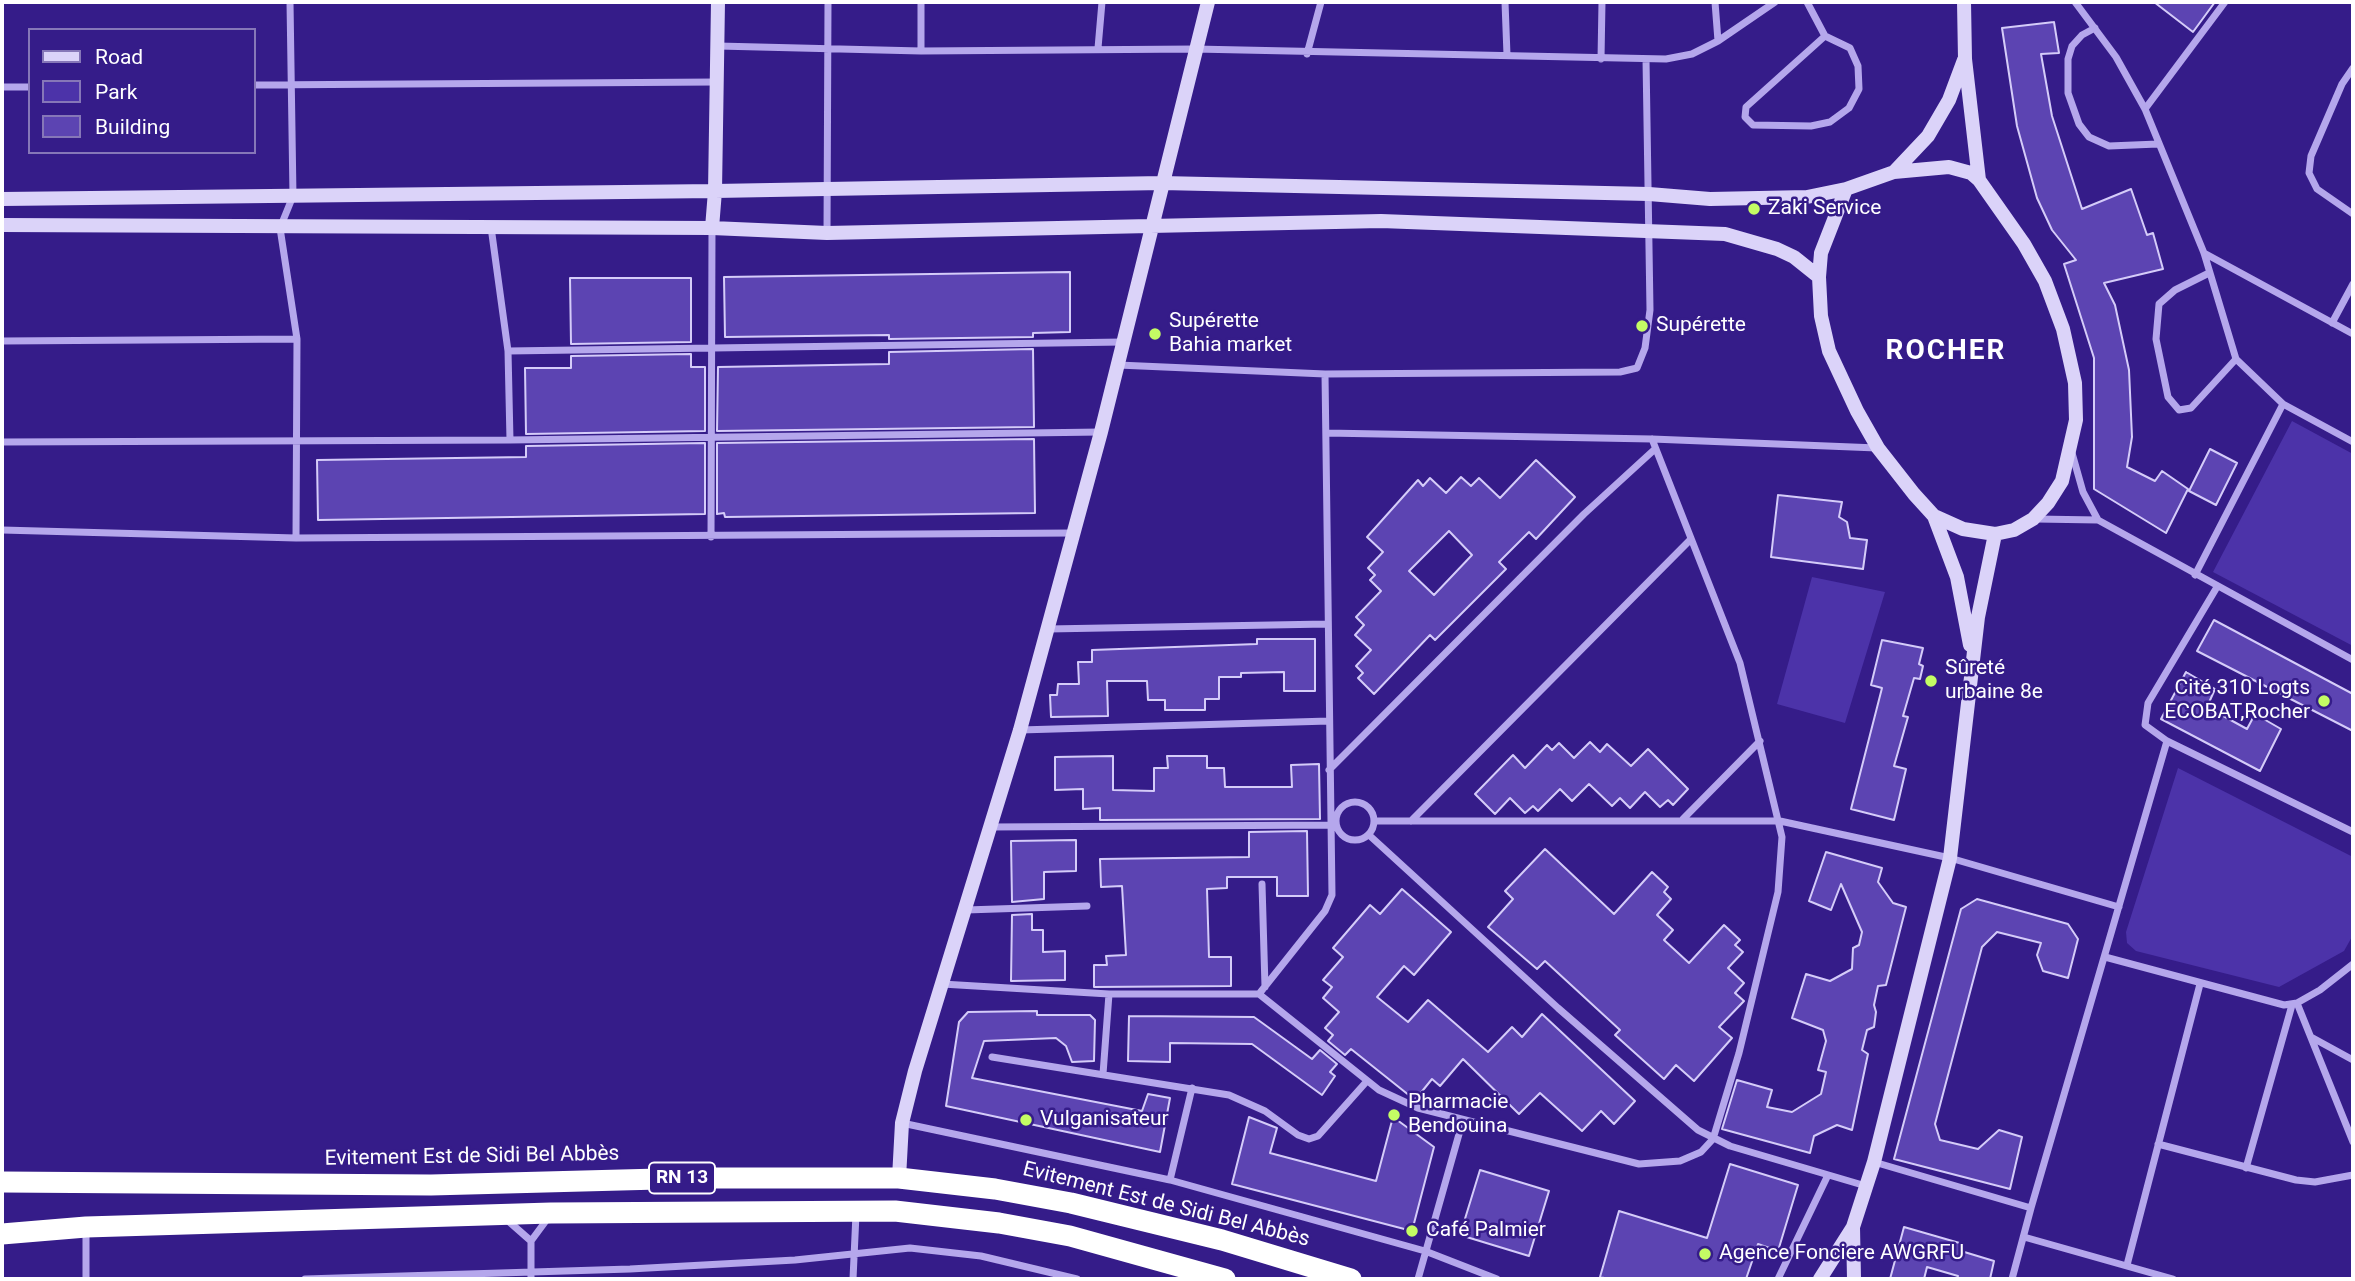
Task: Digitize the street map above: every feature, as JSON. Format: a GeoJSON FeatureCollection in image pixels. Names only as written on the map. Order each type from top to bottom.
{"type":"FeatureCollection","features":[{"type":"Feature","properties":{"kind":"highway","name":"Evitement Est de Sidi Bel Abbès"},"geometry":{"type":"LineString","coordinates":[[2,1182],[431,1185],[697,1178],[899,1178],[995,1189],[1059,1201],[1222,1241],[1351,1279]]}},
{"type":"Feature","properties":{"kind":"highway","name":"RN 13"},"geometry":{"type":"LineString","coordinates":[[2,1234],[86,1227],[551,1213],[856,1211],[947,1216],[1047,1232],[1128,1251],[1225,1279]]}},
{"type":"Feature","properties":{"kind":"main road"},"geometry":{"type":"LineString","coordinates":[[712,228],[718,2]]}},
{"type":"Feature","properties":{"kind":"main road"},"geometry":{"type":"LineString","coordinates":[[899,1178],[902,1123],[928,1025],[1020,730],[1101,432],[1208,2]]}},
{"type":"Feature","properties":{"kind":"main road"},"geometry":{"type":"LineString","coordinates":[[1964,2],[1965,59],[1979,180]]}},
{"type":"Feature","properties":{"kind":"main road"},"geometry":{"type":"LineString","coordinates":[[1894,172],[1928,136],[1949,100],[1965,59]]}},
{"type":"Feature","properties":{"kind":"main road"},"geometry":{"type":"LineString","coordinates":[[2,199],[1162,183],[1649,194],[1710,199],[1807,197],[1846,190],[1894,172],[1949,167],[1971,173],[1979,180],[2024,244],[2045,281],[2063,329],[2075,383],[2076,420],[2062,481],[2048,503],[2033,519],[2014,530],[1995,534],[1963,529],[1934,516]]}},
{"type":"Feature","properties":{"kind":"main road"},"geometry":{"type":"LineString","coordinates":[[1846,190],[1829,230],[1819,277],[1821,316],[1829,351],[1878,448],[1934,516],[1957,577],[1972,661]]}},
{"type":"Feature","properties":{"kind":"main road"},"geometry":{"type":"LineString","coordinates":[[2,225],[712,228],[827,233],[1381,221],[1725,234],[1794,257],[1819,277]]}},
{"type":"Feature","properties":{"kind":"main road"},"geometry":{"type":"LineString","coordinates":[[1820,1279],[1853,1227],[1867,1186],[1950,858],[1959,802],[1972,661],[1995,534]]}},
{"type":"Feature","properties":{"kind":"main road"},"geometry":{"type":"LineString","coordinates":[[1853,1227],[1854,1279]]}},
{"type":"Feature","properties":{"kind":"street"},"geometry":{"type":"LineString","coordinates":[[290,2],[293,196],[280,228],[297,339],[296,538]]}},
{"type":"Feature","properties":{"kind":"street"},"geometry":{"type":"LineString","coordinates":[[827,233],[828,2]]}},
{"type":"Feature","properties":{"kind":"street"},"geometry":{"type":"LineString","coordinates":[[921,2],[921,51]]}},
{"type":"Feature","properties":{"kind":"street"},"geometry":{"type":"LineString","coordinates":[[1098,48],[1102,2]]}},
{"type":"Feature","properties":{"kind":"street"},"geometry":{"type":"LineString","coordinates":[[1307,54],[1321,2]]}},
{"type":"Feature","properties":{"kind":"street"},"geometry":{"type":"LineString","coordinates":[[1505,2],[1507,55]]}},
{"type":"Feature","properties":{"kind":"street"},"geometry":{"type":"LineString","coordinates":[[1601,59],[1602,2]]}},
{"type":"Feature","properties":{"kind":"street"},"geometry":{"type":"LineString","coordinates":[[1715,2],[1717,41]]}},
{"type":"Feature","properties":{"kind":"street"},"geometry":{"type":"LineString","coordinates":[[718,46],[921,51],[1195,49],[1307,54],[1646,59],[1692,54],[1717,41],[1775,2]]}},
{"type":"Feature","properties":{"kind":"street"},"geometry":{"type":"LineString","coordinates":[[1807,2],[1825,36],[1850,48],[1858,66],[1859,89],[1849,108],[1830,122],[1811,126],[1754,125],[1745,117],[1746,107],[1825,36]]}},
{"type":"Feature","properties":{"kind":"street"},"geometry":{"type":"LineString","coordinates":[[2075,2],[2132,82],[2145,110],[2204,253],[2236,359],[2283,404],[2353,442]]}},
{"type":"Feature","properties":{"kind":"street"},"geometry":{"type":"LineString","coordinates":[[2145,110],[2225,2]]}},
{"type":"Feature","properties":{"kind":"street"},"geometry":{"type":"LineString","coordinates":[[2095,28],[2082,35],[2072,46],[2068,59],[2068,93],[2079,124],[2089,137],[2109,146],[2158,144]]}},
{"type":"Feature","properties":{"kind":"street"},"geometry":{"type":"LineString","coordinates":[[1117,365],[1325,374],[1620,372],[1637,368],[1645,348],[1650,310],[1646,59]]}},
{"type":"Feature","properties":{"kind":"street"},"geometry":{"type":"LineString","coordinates":[[2353,68],[2342,84],[2311,156],[2309,173],[2317,189],[2353,214]]}},
{"type":"Feature","properties":{"kind":"street"},"geometry":{"type":"LineString","coordinates":[[256,85],[716,82]]}},
{"type":"Feature","properties":{"kind":"street"},"geometry":{"type":"LineString","coordinates":[[2,87],[28,87]]}},
{"type":"Feature","properties":{"kind":"street"},"geometry":{"type":"LineString","coordinates":[[491,228],[508,351],[510,440]]}},
{"type":"Feature","properties":{"kind":"street"},"geometry":{"type":"LineString","coordinates":[[711,537],[712,228]]}},
{"type":"Feature","properties":{"kind":"street"},"geometry":{"type":"LineString","coordinates":[[2204,253],[2353,334]]}},
{"type":"Feature","properties":{"kind":"street"},"geometry":{"type":"LineString","coordinates":[[2209,273],[2175,290],[2158,304],[2156,339],[2168,397],[2179,410],[2191,408],[2236,359]]}},
{"type":"Feature","properties":{"kind":"street"},"geometry":{"type":"LineString","coordinates":[[2332,323],[2353,284]]}},
{"type":"Feature","properties":{"kind":"street"},"geometry":{"type":"LineString","coordinates":[[2,341],[297,339]]}},
{"type":"Feature","properties":{"kind":"street"},"geometry":{"type":"LineString","coordinates":[[508,351],[1124,342]]}},
{"type":"Feature","properties":{"kind":"street"},"geometry":{"type":"LineString","coordinates":[[1259,994],[1330,903],[1333,886],[1333,825],[1329,770],[1325,374]]}},
{"type":"Feature","properties":{"kind":"street"},"geometry":{"type":"LineString","coordinates":[[2195,575],[2283,404]]}},
{"type":"Feature","properties":{"kind":"street"},"geometry":{"type":"LineString","coordinates":[[2,442],[510,440],[1101,432]]}},
{"type":"Feature","properties":{"kind":"street"},"geometry":{"type":"LineString","coordinates":[[1326,433],[1652,439],[1878,448]]}},
{"type":"Feature","properties":{"kind":"street"},"geometry":{"type":"LineString","coordinates":[[942,984],[1109,994],[1259,994],[1392,1098],[1463,1120],[1639,1164],[1667,1164],[1690,1159],[1701,1152],[1713,1139],[1739,1053],[1778,892],[1782,864],[1780,821],[1740,663],[1652,439]]}},
{"type":"Feature","properties":{"kind":"street"},"geometry":{"type":"LineString","coordinates":[[1329,770],[1584,514],[1654,449]]}},
{"type":"Feature","properties":{"kind":"street"},"geometry":{"type":"LineString","coordinates":[[2071,449],[2083,492],[2098,520]]}},
{"type":"Feature","properties":{"kind":"street"},"geometry":{"type":"LineString","coordinates":[[2033,519],[2070,517],[2098,520],[2353,660]]}},
{"type":"Feature","properties":{"kind":"street"},"geometry":{"type":"LineString","coordinates":[[2,530],[296,538],[1073,533]]}},
{"type":"Feature","properties":{"kind":"street"},"geometry":{"type":"LineString","coordinates":[[1411,821],[1691,539]]}},
{"type":"Feature","properties":{"kind":"street"},"geometry":{"type":"LineString","coordinates":[[2217,587],[2148,703],[2145,724],[2167,741],[2353,832]]}},
{"type":"Feature","properties":{"kind":"street"},"geometry":{"type":"LineString","coordinates":[[1046,629],[1328,624]]}},
{"type":"Feature","properties":{"kind":"street"},"geometry":{"type":"LineString","coordinates":[[1020,730],[1329,721]]}},
{"type":"Feature","properties":{"kind":"street"},"geometry":{"type":"LineString","coordinates":[[1683,818],[1760,741]]}},
{"type":"Feature","properties":{"kind":"street"},"geometry":{"type":"LineString","coordinates":[[2012,1279],[2167,741]]}},
{"type":"Feature","properties":{"kind":"street"},"geometry":{"type":"LineString","coordinates":[[1333,825],[1342,807],[1353,802],[1366,805],[1375,821]]}},
{"type":"Feature","properties":{"kind":"street"},"geometry":{"type":"LineString","coordinates":[[1375,821],[1683,818],[1780,821],[1950,858],[2119,907]]}},
{"type":"Feature","properties":{"kind":"street"},"geometry":{"type":"LineString","coordinates":[[991,827],[1333,825],[1350,840],[1357,841],[1369,835],[1375,821]]}},
{"type":"Feature","properties":{"kind":"street"},"geometry":{"type":"LineString","coordinates":[[1369,835],[1642,1084],[1713,1139],[1867,1186]]}},
{"type":"Feature","properties":{"kind":"street"},"geometry":{"type":"LineString","coordinates":[[1262,884],[1265,987]]}},
{"type":"Feature","properties":{"kind":"street"},"geometry":{"type":"LineString","coordinates":[[966,910],[1087,906]]}},
{"type":"Feature","properties":{"kind":"street"},"geometry":{"type":"LineString","coordinates":[[2105,957],[2273,1003],[2294,1004],[2320,990],[2353,964]]}},
{"type":"Feature","properties":{"kind":"street"},"geometry":{"type":"LineString","coordinates":[[2127,1265],[2200,984]]}},
{"type":"Feature","properties":{"kind":"street"},"geometry":{"type":"LineString","coordinates":[[1102,1074],[1109,994]]}},
{"type":"Feature","properties":{"kind":"street"},"geometry":{"type":"LineString","coordinates":[[2294,1004],[2353,1142]]}},
{"type":"Feature","properties":{"kind":"street"},"geometry":{"type":"LineString","coordinates":[[2246,1168],[2294,1004]]}},
{"type":"Feature","properties":{"kind":"street"},"geometry":{"type":"LineString","coordinates":[[2309,1036],[2353,1060]]}},
{"type":"Feature","properties":{"kind":"street"},"geometry":{"type":"LineString","coordinates":[[992,1057],[1192,1088],[1251,1104],[1298,1135],[1309,1139],[1318,1136],[1367,1081]]}},
{"type":"Feature","properties":{"kind":"street"},"geometry":{"type":"LineString","coordinates":[[1170,1180],[1192,1088]]}},
{"type":"Feature","properties":{"kind":"street"},"geometry":{"type":"LineString","coordinates":[[1418,1279],[1463,1120]]}},
{"type":"Feature","properties":{"kind":"street"},"geometry":{"type":"LineString","coordinates":[[902,1123],[1170,1180],[1426,1251],[1497,1279]]}},
{"type":"Feature","properties":{"kind":"street"},"geometry":{"type":"LineString","coordinates":[[2158,1144],[2246,1168],[2315,1182],[2353,1175]]}},
{"type":"Feature","properties":{"kind":"street"},"geometry":{"type":"LineString","coordinates":[[1874,1162],[2031,1208]]}},
{"type":"Feature","properties":{"kind":"street"},"geometry":{"type":"LineString","coordinates":[[1778,1279],[1828,1175]]}},
{"type":"Feature","properties":{"kind":"street"},"geometry":{"type":"LineString","coordinates":[[853,1279],[856,1211]]}},
{"type":"Feature","properties":{"kind":"street"},"geometry":{"type":"LineString","coordinates":[[531,1276],[531,1241],[551,1213]]}},
{"type":"Feature","properties":{"kind":"street"},"geometry":{"type":"LineString","coordinates":[[503,1216],[531,1241]]}},
{"type":"Feature","properties":{"kind":"street"},"geometry":{"type":"LineString","coordinates":[[86,1227],[86,1279]]}},
{"type":"Feature","properties":{"kind":"street"},"geometry":{"type":"LineString","coordinates":[[2024,1237],[2173,1279]]}},
{"type":"Feature","properties":{"kind":"street"},"geometry":{"type":"LineString","coordinates":[[305,1279],[531,1276],[910,1248],[944,1250],[1077,1279]]}},
{"type":"Feature","properties":{"kind":"green space"},"geometry":{"type":"Polygon","coordinates":[[[2292,421],[2353,454],[2353,646],[2213,572],[2292,421]]]}},
{"type":"Feature","properties":{"kind":"green space"},"geometry":{"type":"Polygon","coordinates":[[[1812,577],[1885,592],[1845,723],[1777,704],[1812,577]]]}},
{"type":"Feature","properties":{"kind":"green space"},"geometry":{"type":"Polygon","coordinates":[[[2178,768],[2353,857],[2353,935],[2344,951],[2279,987],[2136,951],[2127,943],[2126,932],[2178,768]]]}},
{"type":"Feature","properties":{"kind":"building"},"geometry":{"type":"Polygon","coordinates":[[[2154,2],[2215,2],[2193,32],[2154,2]]]}},
{"type":"Feature","properties":{"kind":"building"},"geometry":{"type":"Polygon","coordinates":[[[2054,22],[2059,53],[2041,54],[2052,116],[2082,209],[2131,189],[2147,235],[2153,233],[2163,269],[2104,283],[2115,305],[2129,370],[2132,437],[2127,467],[2155,481],[2162,471],[2188,489],[2166,533],[2094,489],[2094,358],[2064,264],[2076,260],[2052,230],[2037,198],[2017,126],[2002,28],[2054,22]]]}},
{"type":"Feature","properties":{"kind":"building"},"geometry":{"type":"Polygon","coordinates":[[[1070,272],[1070,332],[1033,333],[1033,337],[725,337],[724,277],[1070,272]]]}},
{"type":"Feature","properties":{"kind":"building"},"geometry":{"type":"Polygon","coordinates":[[[570,278],[691,278],[691,342],[571,344],[570,278]]]}},
{"type":"Feature","properties":{"kind":"building"},"geometry":{"type":"Polygon","coordinates":[[[1033,349],[1034,427],[717,431],[718,367],[889,364],[889,352],[1033,349]]]}},
{"type":"Feature","properties":{"kind":"building"},"geometry":{"type":"Polygon","coordinates":[[[691,354],[691,367],[705,367],[705,431],[526,434],[525,368],[571,368],[571,356],[691,354]]]}},
{"type":"Feature","properties":{"kind":"building"},"geometry":{"type":"Polygon","coordinates":[[[1034,439],[1035,513],[725,517],[724,513],[717,514],[717,443],[1034,439]]]}},
{"type":"Feature","properties":{"kind":"building"},"geometry":{"type":"Polygon","coordinates":[[[705,443],[705,514],[318,520],[317,460],[526,457],[526,446],[705,443]]]}},
{"type":"Feature","properties":{"kind":"building"},"geometry":{"type":"Polygon","coordinates":[[[2210,449],[2237,463],[2216,505],[2189,491],[2210,449]]]}},
{"type":"Feature","properties":{"kind":"building"},"geometry":{"type":"Polygon","coordinates":[[[1536,460],[1575,497],[1536,539],[1529,532],[1499,562],[1506,569],[1435,640],[1430,635],[1374,694],[1358,678],[1363,673],[1356,666],[1371,650],[1355,635],[1364,625],[1356,617],[1381,591],[1370,580],[1375,575],[1368,568],[1383,552],[1367,537],[1418,480],[1423,486],[1430,478],[1446,493],[1461,477],[1471,486],[1479,478],[1500,498],[1536,460]],[[1449,531],[1409,571],[1434,595],[1472,555],[1449,531]]]}},
{"type":"Feature","properties":{"kind":"building"},"geometry":{"type":"Polygon","coordinates":[[[1778,495],[1842,502],[1839,517],[1847,522],[1850,538],[1867,540],[1863,569],[1771,557],[1778,495]]]}},
{"type":"Feature","properties":{"kind":"building"},"geometry":{"type":"Polygon","coordinates":[[[2214,620],[2353,694],[2353,731],[2197,651],[2214,620]]]}},
{"type":"Feature","properties":{"kind":"building"},"geometry":{"type":"Polygon","coordinates":[[[1257,639],[1315,639],[1315,691],[1284,691],[1284,672],[1241,673],[1241,677],[1219,677],[1219,699],[1205,699],[1205,710],[1165,710],[1165,700],[1148,700],[1147,681],[1107,681],[1108,716],[1051,717],[1050,695],[1057,695],[1058,684],[1079,684],[1078,662],[1092,662],[1092,650],[1257,644],[1257,639]]]}},
{"type":"Feature","properties":{"kind":"building"},"geometry":{"type":"Polygon","coordinates":[[[1882,640],[1923,648],[1919,664],[1923,666],[1920,679],[1914,678],[1903,716],[1908,717],[1894,766],[1906,769],[1894,820],[1851,809],[1882,688],[1871,685],[1882,640]]]}},
{"type":"Feature","properties":{"kind":"building"},"geometry":{"type":"Polygon","coordinates":[[[2186,672],[2215,689],[2207,707],[2247,729],[2255,714],[2281,729],[2260,771],[2161,719],[2186,672]]]}},
{"type":"Feature","properties":{"kind":"building"},"geometry":{"type":"Polygon","coordinates":[[[1590,742],[1600,752],[1607,744],[1631,766],[1648,749],[1688,789],[1673,805],[1668,800],[1660,807],[1645,792],[1630,808],[1620,798],[1612,806],[1589,784],[1572,801],[1560,789],[1538,811],[1533,806],[1525,813],[1510,798],[1495,814],[1475,794],[1513,755],[1525,768],[1547,745],[1552,750],[1559,743],[1574,758],[1590,742]]]}},
{"type":"Feature","properties":{"kind":"building"},"geometry":{"type":"Polygon","coordinates":[[[1113,756],[1113,790],[1154,791],[1154,768],[1168,768],[1167,756],[1207,756],[1207,768],[1224,768],[1225,787],[1292,787],[1291,765],[1319,764],[1320,819],[1100,820],[1100,808],[1083,809],[1083,789],[1055,790],[1055,757],[1113,756]]]}},
{"type":"Feature","properties":{"kind":"building"},"geometry":{"type":"Polygon","coordinates":[[[1307,831],[1308,896],[1277,896],[1277,877],[1227,877],[1227,888],[1207,889],[1209,957],[1231,957],[1231,986],[1094,987],[1094,965],[1107,965],[1106,956],[1126,955],[1122,886],[1101,887],[1100,859],[1249,857],[1249,832],[1307,831]]]}},
{"type":"Feature","properties":{"kind":"building"},"geometry":{"type":"Polygon","coordinates":[[[1076,840],[1076,871],[1044,872],[1044,899],[1012,902],[1011,841],[1076,840]]]}},
{"type":"Feature","properties":{"kind":"building"},"geometry":{"type":"Polygon","coordinates":[[[1545,849],[1614,914],[1652,872],[1668,887],[1664,892],[1671,899],[1657,915],[1673,930],[1664,940],[1689,963],[1724,925],[1740,940],[1735,945],[1743,952],[1728,968],[1744,983],[1735,993],[1744,1001],[1719,1027],[1732,1038],[1694,1081],[1676,1065],[1664,1079],[1615,1035],[1620,1030],[1545,961],[1537,969],[1488,927],[1513,899],[1505,891],[1545,849]]]}},
{"type":"Feature","properties":{"kind":"building"},"geometry":{"type":"Polygon","coordinates":[[[1826,852],[1882,868],[1878,882],[1893,903],[1906,907],[1886,985],[1878,986],[1874,1005],[1874,1027],[1867,1030],[1862,1050],[1868,1054],[1852,1130],[1837,1125],[1814,1136],[1810,1153],[1722,1129],[1737,1080],[1772,1090],[1767,1107],[1792,1112],[1821,1094],[1826,1072],[1818,1070],[1826,1041],[1823,1030],[1792,1018],[1806,974],[1830,981],[1852,969],[1853,948],[1859,945],[1862,932],[1841,884],[1831,910],[1809,901],[1826,852]]]}},
{"type":"Feature","properties":{"kind":"building"},"geometry":{"type":"Polygon","coordinates":[[[1402,889],[1451,932],[1414,975],[1404,966],[1377,997],[1408,1022],[1428,1000],[1488,1052],[1512,1027],[1522,1037],[1542,1014],[1635,1101],[1614,1124],[1601,1111],[1582,1131],[1540,1093],[1519,1114],[1463,1059],[1440,1086],[1432,1079],[1415,1100],[1351,1049],[1345,1055],[1328,1041],[1333,1035],[1325,1028],[1339,1012],[1323,998],[1332,987],[1323,980],[1343,957],[1333,948],[1370,905],[1380,914],[1402,889]]]}},
{"type":"Feature","properties":{"kind":"building"},"geometry":{"type":"Polygon","coordinates":[[[1977,899],[2068,924],[2078,939],[2068,978],[2043,971],[2037,955],[2041,943],[1997,932],[1982,947],[1935,1124],[1940,1140],[1978,1149],[1999,1130],[2022,1137],[2010,1189],[1894,1159],[1961,909],[1977,899]]]}},
{"type":"Feature","properties":{"kind":"building"},"geometry":{"type":"Polygon","coordinates":[[[1032,914],[1032,930],[1043,930],[1043,952],[1065,951],[1065,980],[1011,981],[1012,915],[1032,914]]]}},
{"type":"Feature","properties":{"kind":"building"},"geometry":{"type":"Polygon","coordinates":[[[1037,1011],[1037,1015],[1090,1015],[1095,1020],[1094,1061],[1072,1062],[1066,1046],[1056,1038],[984,1041],[972,1078],[1142,1111],[1148,1094],[1170,1098],[1160,1152],[946,1106],[959,1022],[968,1012],[1037,1011]]]}},
{"type":"Feature","properties":{"kind":"building"},"geometry":{"type":"Polygon","coordinates":[[[1129,1016],[1254,1017],[1312,1059],[1320,1050],[1337,1064],[1330,1072],[1335,1076],[1322,1095],[1252,1044],[1170,1043],[1170,1062],[1128,1061],[1129,1016]]]}},
{"type":"Feature","properties":{"kind":"building"},"geometry":{"type":"Polygon","coordinates":[[[1249,1117],[1277,1128],[1270,1153],[1376,1181],[1393,1117],[1434,1147],[1412,1231],[1232,1184],[1249,1117]]]}},
{"type":"Feature","properties":{"kind":"building"},"geometry":{"type":"Polygon","coordinates":[[[1730,1164],[1798,1185],[1778,1251],[1758,1244],[1746,1279],[1600,1277],[1619,1211],[1707,1238],[1730,1164]]]}},
{"type":"Feature","properties":{"kind":"building"},"geometry":{"type":"Polygon","coordinates":[[[1480,1170],[1549,1191],[1529,1256],[1460,1235],[1480,1170]]]}},
{"type":"Feature","properties":{"kind":"building"},"geometry":{"type":"Polygon","coordinates":[[[1904,1227],[1963,1244],[1961,1251],[1994,1261],[1990,1279],[1957,1279],[1958,1276],[1927,1267],[1924,1279],[1890,1279],[1904,1227]]]}},
{"type":"Feature","properties":{"kind":"place","name":"Zaki Service"},"geometry":{"type":"Point","coordinates":[1754,209]}},
{"type":"Feature","properties":{"kind":"place","name":"Supérette"},"geometry":{"type":"Point","coordinates":[1642,326]}},
{"type":"Feature","properties":{"kind":"place","name":"Supérette Bahia market"},"geometry":{"type":"Point","coordinates":[1155,334]}},
{"type":"Feature","properties":{"kind":"place","name":"Sûreté urbaine 8e"},"geometry":{"type":"Point","coordinates":[1931,681]}},
{"type":"Feature","properties":{"kind":"place","name":"Cité 310 Logts ECOBAT,Rocher"},"geometry":{"type":"Point","coordinates":[2324,701]}},
{"type":"Feature","properties":{"kind":"place","name":"Pharmacie Bendouina"},"geometry":{"type":"Point","coordinates":[1394,1115]}},
{"type":"Feature","properties":{"kind":"place","name":"Vulganisateur"},"geometry":{"type":"Point","coordinates":[1026,1120]}},
{"type":"Feature","properties":{"kind":"place","name":"Café Palmier"},"geometry":{"type":"Point","coordinates":[1412,1231]}},
{"type":"Feature","properties":{"kind":"place","name":"Agence Fonciere AWGRFU"},"geometry":{"type":"Point","coordinates":[1705,1254]}},
{"type":"Feature","properties":{"kind":"district","name":"ROCHER"},"geometry":{"type":"Point","coordinates":[1946,352]}}]}
